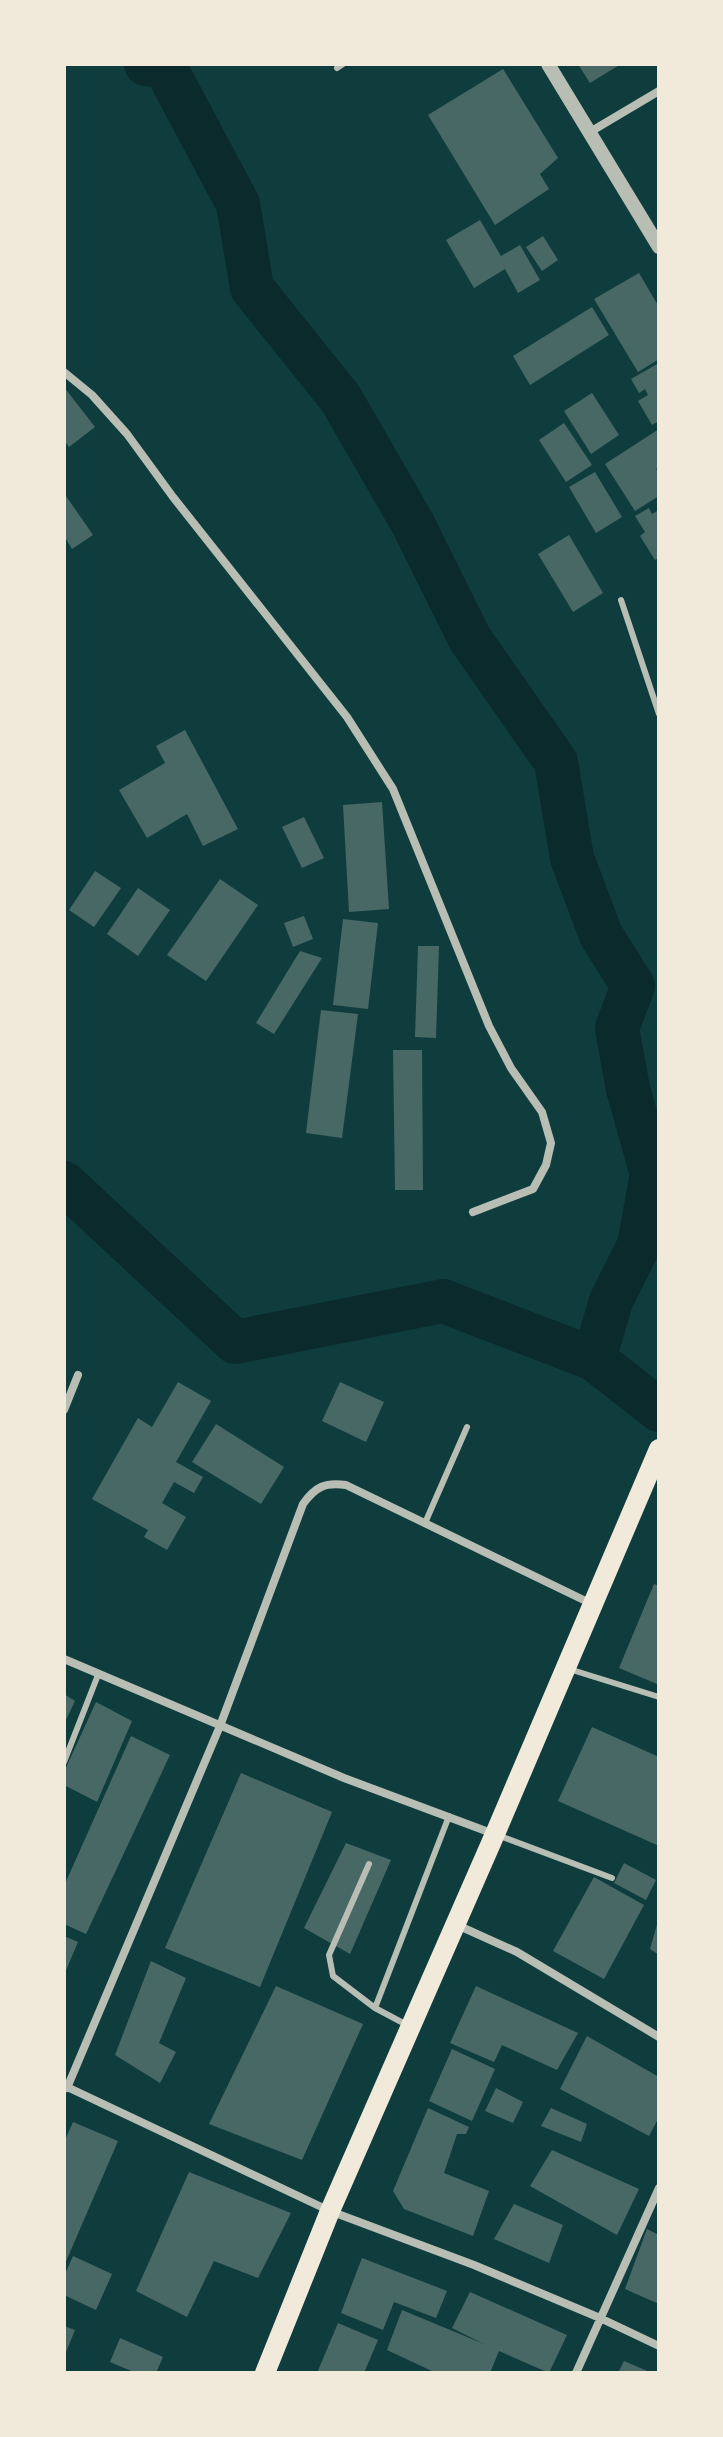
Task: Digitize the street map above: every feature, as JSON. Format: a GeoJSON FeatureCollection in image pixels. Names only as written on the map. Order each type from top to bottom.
{"type":"FeatureCollection","features":[{"type":"Feature","properties":{"kind":"main road"},"geometry":{"type":"LineString","coordinates":[[265,2373],[330,2211],[659,1449]]}},
{"type":"Feature","properties":{"kind":"street"},"geometry":{"type":"LineString","coordinates":[[548,64],[659,247]]}},
{"type":"Feature","properties":{"kind":"street"},"geometry":{"type":"LineString","coordinates":[[590,132],[659,91]]}},
{"type":"Feature","properties":{"kind":"street"},"geometry":{"type":"LineString","coordinates":[[64,372],[92,395],[127,434],[347,717],[393,789],[489,1026],[511,1068],[542,1112],[551,1143],[546,1165],[533,1189],[473,1212]]}},
{"type":"Feature","properties":{"kind":"street"},"geometry":{"type":"LineString","coordinates":[[64,1410],[78,1375]]}},
{"type":"Feature","properties":{"kind":"street"},"geometry":{"type":"LineString","coordinates":[[592,1604],[346,1485],[321,1485],[310,1494],[303,1504],[220,1726],[66,2087],[330,2211],[474,2265],[659,2346]]}},
{"type":"Feature","properties":{"kind":"street"},"geometry":{"type":"LineString","coordinates":[[64,1659],[344,1778],[495,1834]]}},
{"type":"Feature","properties":{"kind":"street"},"geometry":{"type":"LineString","coordinates":[[455,1924],[517,1952],[659,2037]]}},
{"type":"Feature","properties":{"kind":"street"},"geometry":{"type":"LineString","coordinates":[[576,2373],[659,2188]]}},
{"type":"Feature","properties":{"kind":"lane"},"geometry":{"type":"LineString","coordinates":[[621,600],[659,714]]}},
{"type":"Feature","properties":{"kind":"lane"},"geometry":{"type":"LineString","coordinates":[[425,1523],[467,1427]]}},
{"type":"Feature","properties":{"kind":"lane"},"geometry":{"type":"LineString","coordinates":[[565,1668],[659,1697]]}},
{"type":"Feature","properties":{"kind":"lane"},"geometry":{"type":"LineString","coordinates":[[64,1762],[98,1675]]}},
{"type":"Feature","properties":{"kind":"lane"},"geometry":{"type":"LineString","coordinates":[[375,2008],[449,1816]]}},
{"type":"Feature","properties":{"kind":"lane"},"geometry":{"type":"LineString","coordinates":[[495,1834],[612,1878]]}},
{"type":"Feature","properties":{"kind":"lane"},"geometry":{"type":"LineString","coordinates":[[369,1864],[329,1955],[333,1976],[375,2008],[410,2027]]}},
{"type":"Feature","properties":{"kind":"building"},"geometry":{"type":"Polygon","coordinates":[[[578,64],[621,64],[590,83],[578,64]]]}},
{"type":"Feature","properties":{"kind":"building"},"geometry":{"type":"Polygon","coordinates":[[[503,69],[558,158],[540,174],[549,189],[495,225],[428,115],[503,69]]]}},
{"type":"Feature","properties":{"kind":"building"},"geometry":{"type":"Polygon","coordinates":[[[480,220],[501,256],[520,245],[540,280],[518,293],[505,269],[474,288],[446,240],[480,220]]]}},
{"type":"Feature","properties":{"kind":"building"},"geometry":{"type":"Polygon","coordinates":[[[543,236],[558,260],[542,271],[526,247],[543,236]]]}},
{"type":"Feature","properties":{"kind":"building"},"geometry":{"type":"Polygon","coordinates":[[[639,273],[659,307],[659,359],[638,372],[594,299],[639,273]]]}},
{"type":"Feature","properties":{"kind":"building"},"geometry":{"type":"Polygon","coordinates":[[[592,307],[609,335],[530,385],[513,356],[592,307]]]}},
{"type":"Feature","properties":{"kind":"building"},"geometry":{"type":"Polygon","coordinates":[[[659,363],[659,421],[652,425],[638,401],[648,395],[645,389],[639,393],[631,379],[659,363]]]}},
{"type":"Feature","properties":{"kind":"building"},"geometry":{"type":"Polygon","coordinates":[[[64,387],[95,427],[69,447],[64,440],[64,387]]]}},
{"type":"Feature","properties":{"kind":"building"},"geometry":{"type":"Polygon","coordinates":[[[592,393],[619,435],[591,454],[564,411],[592,393]]]}},
{"type":"Feature","properties":{"kind":"building"},"geometry":{"type":"Polygon","coordinates":[[[564,423],[592,465],[566,482],[539,440],[564,423]]]}},
{"type":"Feature","properties":{"kind":"building"},"geometry":{"type":"Polygon","coordinates":[[[659,429],[659,467],[656,469],[659,473],[659,496],[635,511],[605,464],[659,429]]]}},
{"type":"Feature","properties":{"kind":"building"},"geometry":{"type":"Polygon","coordinates":[[[595,472],[622,517],[596,533],[569,487],[595,472]]]}},
{"type":"Feature","properties":{"kind":"building"},"geometry":{"type":"Polygon","coordinates":[[[64,493],[93,535],[72,549],[64,536],[64,493]]]}},
{"type":"Feature","properties":{"kind":"building"},"geometry":{"type":"Polygon","coordinates":[[[649,508],[652,514],[659,510],[659,558],[655,560],[640,536],[645,532],[635,516],[649,508]]]}},
{"type":"Feature","properties":{"kind":"building"},"geometry":{"type":"Polygon","coordinates":[[[569,535],[603,593],[573,612],[538,554],[569,535]]]}},
{"type":"Feature","properties":{"kind":"building"},"geometry":{"type":"Polygon","coordinates":[[[185,730],[238,829],[203,846],[187,814],[147,838],[119,790],[165,763],[156,746],[185,730]]]}},
{"type":"Feature","properties":{"kind":"building"},"geometry":{"type":"Polygon","coordinates":[[[382,802],[389,909],[349,912],[343,805],[382,802]]]}},
{"type":"Feature","properties":{"kind":"building"},"geometry":{"type":"Polygon","coordinates":[[[304,817],[324,858],[302,868],[282,827],[304,817]]]}},
{"type":"Feature","properties":{"kind":"building"},"geometry":{"type":"Polygon","coordinates":[[[95,871],[121,888],[94,927],[69,910],[95,871]]]}},
{"type":"Feature","properties":{"kind":"building"},"geometry":{"type":"Polygon","coordinates":[[[220,879],[258,905],[206,981],[167,955],[220,879]]]}},
{"type":"Feature","properties":{"kind":"building"},"geometry":{"type":"Polygon","coordinates":[[[138,888],[170,910],[138,956],[107,934],[138,888]]]}},
{"type":"Feature","properties":{"kind":"building"},"geometry":{"type":"Polygon","coordinates":[[[304,916],[313,939],[293,947],[284,923],[304,916]]]}},
{"type":"Feature","properties":{"kind":"building"},"geometry":{"type":"Polygon","coordinates":[[[343,919],[378,923],[368,1009],[333,1005],[343,919]]]}},
{"type":"Feature","properties":{"kind":"building"},"geometry":{"type":"Polygon","coordinates":[[[418,946],[439,946],[436,1038],[415,1037],[418,946]]]}},
{"type":"Feature","properties":{"kind":"building"},"geometry":{"type":"Polygon","coordinates":[[[300,951],[322,958],[274,1034],[256,1023],[300,951]]]}},
{"type":"Feature","properties":{"kind":"building"},"geometry":{"type":"Polygon","coordinates":[[[321,1010],[358,1014],[342,1138],[306,1133],[321,1010]]]}},
{"type":"Feature","properties":{"kind":"building"},"geometry":{"type":"Polygon","coordinates":[[[393,1050],[422,1050],[423,1190],[395,1190],[393,1050]]]}},
{"type":"Feature","properties":{"kind":"building"},"geometry":{"type":"Polygon","coordinates":[[[178,1382],[211,1401],[176,1462],[203,1477],[194,1493],[174,1482],[162,1503],[186,1517],[167,1550],[144,1537],[148,1530],[92,1499],[138,1418],[152,1427],[178,1382]]]}},
{"type":"Feature","properties":{"kind":"building"},"geometry":{"type":"Polygon","coordinates":[[[340,1382],[384,1402],[366,1442],[322,1421],[340,1382]]]}},
{"type":"Feature","properties":{"kind":"building"},"geometry":{"type":"Polygon","coordinates":[[[216,1424],[284,1467],[261,1504],[192,1462],[216,1424]]]}},
{"type":"Feature","properties":{"kind":"building"},"geometry":{"type":"Polygon","coordinates":[[[654,1584],[659,1586],[657,1684],[619,1668],[654,1584]]]}},
{"type":"Feature","properties":{"kind":"building"},"geometry":{"type":"Polygon","coordinates":[[[64,1694],[75,1701],[64,1724],[64,1694]]]}},
{"type":"Feature","properties":{"kind":"building"},"geometry":{"type":"Polygon","coordinates":[[[96,1702],[132,1721],[97,1802],[64,1785],[64,1772],[96,1702]]]}},
{"type":"Feature","properties":{"kind":"building"},"geometry":{"type":"Polygon","coordinates":[[[592,1727],[659,1757],[659,1846],[558,1801],[592,1727]]]}},
{"type":"Feature","properties":{"kind":"building"},"geometry":{"type":"Polygon","coordinates":[[[131,1736],[170,1755],[86,1934],[64,1924],[64,1886],[131,1736]]]}},
{"type":"Feature","properties":{"kind":"building"},"geometry":{"type":"Polygon","coordinates":[[[241,1773],[332,1812],[260,1987],[165,1948],[241,1773]]]}},
{"type":"Feature","properties":{"kind":"building"},"geometry":{"type":"Polygon","coordinates":[[[346,1843],[391,1860],[350,1954],[304,1928],[346,1843]]]}},
{"type":"Feature","properties":{"kind":"building"},"geometry":{"type":"Polygon","coordinates":[[[624,1863],[656,1880],[646,1900],[614,1883],[624,1863]]]}},
{"type":"Feature","properties":{"kind":"building"},"geometry":{"type":"Polygon","coordinates":[[[594,1877],[644,1905],[604,1979],[553,1951],[594,1877]]]}},
{"type":"Feature","properties":{"kind":"building"},"geometry":{"type":"Polygon","coordinates":[[[659,1921],[659,1955],[650,1949],[659,1921]]]}},
{"type":"Feature","properties":{"kind":"building"},"geometry":{"type":"Polygon","coordinates":[[[64,1936],[78,1942],[64,1975],[64,1936]]]}},
{"type":"Feature","properties":{"kind":"building"},"geometry":{"type":"Polygon","coordinates":[[[151,1961],[186,1978],[159,2043],[176,2052],[160,2083],[115,2055],[151,1961]]]}},
{"type":"Feature","properties":{"kind":"building"},"geometry":{"type":"Polygon","coordinates":[[[276,1986],[363,2024],[302,2160],[209,2124],[276,1986]]]}},
{"type":"Feature","properties":{"kind":"building"},"geometry":{"type":"Polygon","coordinates":[[[476,1986],[578,2033],[557,2070],[502,2045],[494,2062],[450,2043],[476,1986]]]}},
{"type":"Feature","properties":{"kind":"building"},"geometry":{"type":"Polygon","coordinates":[[[587,2036],[659,2077],[659,2117],[649,2136],[560,2089],[587,2036]]]}},
{"type":"Feature","properties":{"kind":"building"},"geometry":{"type":"Polygon","coordinates":[[[452,2049],[495,2069],[472,2121],[429,2101],[452,2049]]]}},
{"type":"Feature","properties":{"kind":"building"},"geometry":{"type":"Polygon","coordinates":[[[496,2088],[523,2102],[513,2123],[485,2111],[496,2088]]]}},
{"type":"Feature","properties":{"kind":"building"},"geometry":{"type":"Polygon","coordinates":[[[428,2108],[469,2127],[466,2134],[457,2134],[444,2173],[489,2191],[473,2236],[404,2209],[393,2191],[428,2108]]]}},
{"type":"Feature","properties":{"kind":"building"},"geometry":{"type":"Polygon","coordinates":[[[551,2108],[587,2124],[581,2142],[541,2126],[551,2108]]]}},
{"type":"Feature","properties":{"kind":"building"},"geometry":{"type":"Polygon","coordinates":[[[73,2122],[118,2141],[64,2266],[64,2142],[73,2122]]]}},
{"type":"Feature","properties":{"kind":"building"},"geometry":{"type":"Polygon","coordinates":[[[552,2150],[639,2189],[617,2235],[530,2186],[552,2150]]]}},
{"type":"Feature","properties":{"kind":"building"},"geometry":{"type":"Polygon","coordinates":[[[189,2172],[291,2213],[258,2278],[214,2261],[187,2317],[136,2291],[189,2172]]]}},
{"type":"Feature","properties":{"kind":"building"},"geometry":{"type":"Polygon","coordinates":[[[514,2204],[563,2225],[549,2263],[494,2239],[514,2204]]]}},
{"type":"Feature","properties":{"kind":"building"},"geometry":{"type":"Polygon","coordinates":[[[647,2229],[659,2235],[659,2304],[625,2289],[647,2229]]]}},
{"type":"Feature","properties":{"kind":"building"},"geometry":{"type":"Polygon","coordinates":[[[73,2256],[112,2274],[96,2310],[64,2295],[64,2276],[73,2256]]]}},
{"type":"Feature","properties":{"kind":"building"},"geometry":{"type":"Polygon","coordinates":[[[362,2258],[447,2291],[436,2318],[394,2302],[383,2330],[341,2313],[362,2258]]]}},
{"type":"Feature","properties":{"kind":"building"},"geometry":{"type":"Polygon","coordinates":[[[470,2292],[567,2335],[549,2373],[499,2351],[490,2373],[436,2373],[387,2350],[402,2310],[484,2344],[452,2328],[470,2292]]]}},
{"type":"Feature","properties":{"kind":"building"},"geometry":{"type":"Polygon","coordinates":[[[338,2323],[378,2340],[364,2373],[317,2373],[338,2323]]]}},
{"type":"Feature","properties":{"kind":"building"},"geometry":{"type":"Polygon","coordinates":[[[64,2326],[75,2330],[64,2357],[64,2326]]]}},
{"type":"Feature","properties":{"kind":"building"},"geometry":{"type":"Polygon","coordinates":[[[120,2338],[163,2357],[156,2373],[136,2373],[110,2362],[120,2338]]]}},
{"type":"Feature","properties":{"kind":"building"},"geometry":{"type":"Polygon","coordinates":[[[624,2361],[652,2373],[618,2373],[624,2361]]]}},
{"type":"Feature","properties":{"kind":"waterway"},"geometry":{"type":"LineString","coordinates":[[146,64],[165,67],[238,204],[252,288],[341,399],[413,524],[470,639],[556,762],[572,858],[601,935],[633,986],[617,1028],[628,1089],[652,1174],[639,1245],[611,1301],[594,1359]]}},
{"type":"Feature","properties":{"kind":"waterway"},"geometry":{"type":"LineString","coordinates":[[64,1183],[235,1342],[443,1301],[594,1359],[659,1410]]}}]}
